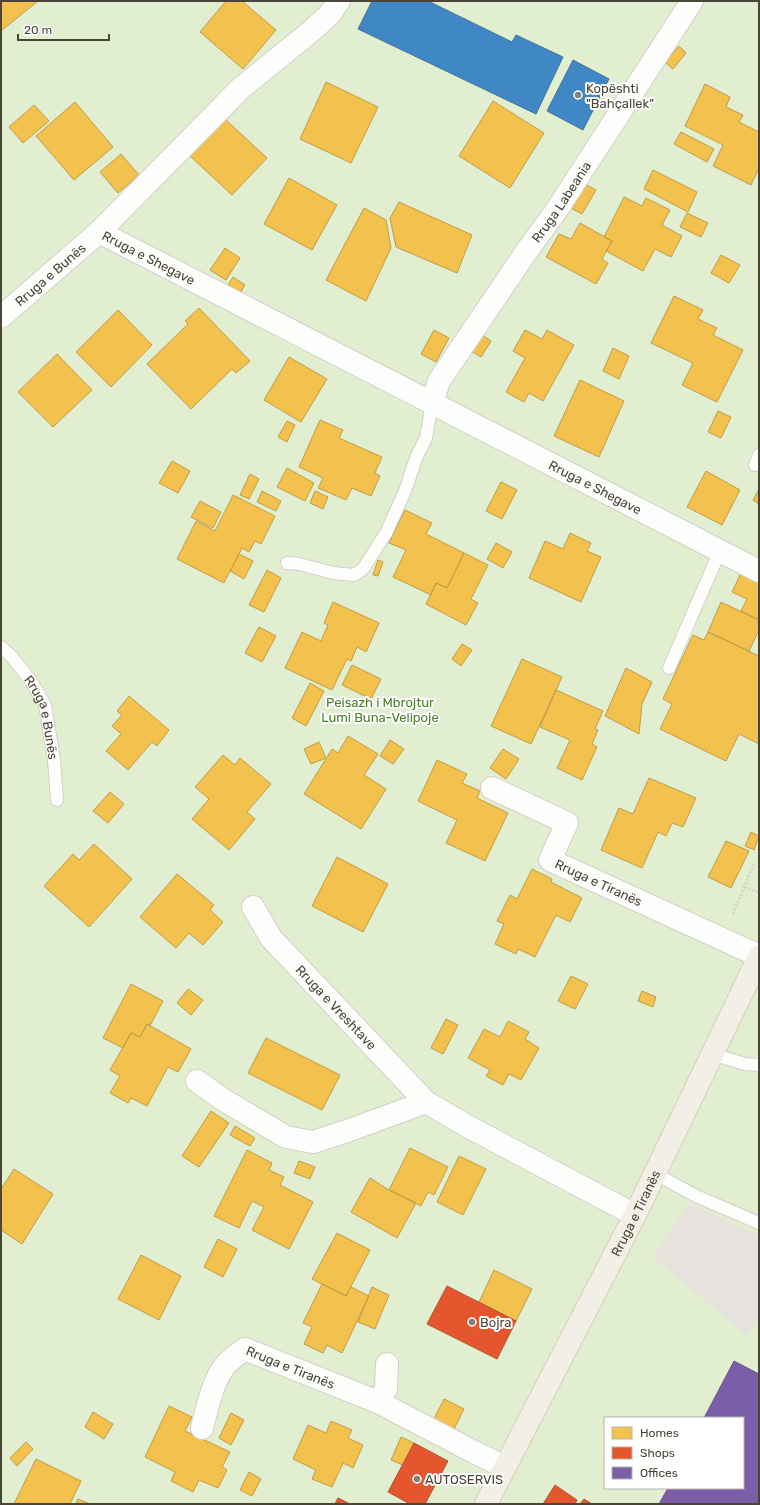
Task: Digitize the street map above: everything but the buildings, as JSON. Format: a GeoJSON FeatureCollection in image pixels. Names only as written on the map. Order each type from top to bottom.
{"type":"FeatureCollection","features":[{"type":"Feature","properties":{"kind":"main road","name":"Rruga e Tiranës"},"geometry":{"type":"LineString","coordinates":[[486,1504],[635,1215],[759,957]]}},
{"type":"Feature","properties":{"kind":"street","name":"Rruga e Shegave"},"geometry":{"type":"LineString","coordinates":[[339,1],[329,15],[309,34],[241,88],[99,232],[759,571]]}},
{"type":"Feature","properties":{"kind":"street","name":"Rruga Labeania"},"geometry":{"type":"LineString","coordinates":[[432,403],[439,381],[524,255],[556,211],[692,1]]}},
{"type":"Feature","properties":{"kind":"street","name":"Rruga e Bunës"},"geometry":{"type":"LineString","coordinates":[[1,317],[99,232]]}},
{"type":"Feature","properties":{"kind":"street","name":"Rruga e Tiranës"},"geometry":{"type":"LineString","coordinates":[[492,788],[567,823],[550,860],[759,957]]}},
{"type":"Feature","properties":{"kind":"street","name":"Rruga e Vreshtave"},"geometry":{"type":"LineString","coordinates":[[254,907],[272,938],[426,1102],[488,1137],[635,1215]]}},
{"type":"Feature","properties":{"kind":"street"},"geometry":{"type":"LineString","coordinates":[[197,1081],[222,1100],[286,1137],[313,1142],[426,1102]]}},
{"type":"Feature","properties":{"kind":"street","name":"Rruga e Tiranës"},"geometry":{"type":"LineString","coordinates":[[202,1428],[210,1398],[223,1367],[232,1358],[245,1349],[378,1402],[505,1467]]}},
{"type":"Feature","properties":{"kind":"street"},"geometry":{"type":"LineString","coordinates":[[378,1402],[386,1389],[387,1364]]}},
{"type":"Feature","properties":{"kind":"lane"},"geometry":{"type":"LineString","coordinates":[[287,563],[299,564],[333,573],[354,575],[363,569],[386,533],[405,491],[416,458],[426,438],[432,403]]}},
{"type":"Feature","properties":{"kind":"lane"},"geometry":{"type":"LineString","coordinates":[[668,668],[720,551]]}},
{"type":"Feature","properties":{"kind":"lane","name":"Rruga e Bunës"},"geometry":{"type":"LineString","coordinates":[[1,647],[12,657],[31,682],[45,706],[54,760],[57,800]]}},
{"type":"Feature","properties":{"kind":"lane"},"geometry":{"type":"LineString","coordinates":[[712,1054],[745,1064],[759,1065]]}},
{"type":"Feature","properties":{"kind":"lane"},"geometry":{"type":"LineString","coordinates":[[654,1173],[696,1196],[759,1223]]}},
{"type":"Feature","properties":{"kind":"path"},"geometry":{"type":"LineString","coordinates":[[732,917],[754,863]]}},
{"type":"Feature","properties":{"kind":"path"},"geometry":{"type":"LineString","coordinates":[[745,887],[759,893]]}},
{"type":"Feature","properties":{"kind":"green space","name":"Peisazh i Mbrojtur Lumi Buna-Velipoje"},"geometry":{"type":"Polygon","coordinates":[[[1,1],[759,1],[759,1504],[1,1504],[1,1]]]}},
{"type":"Feature","properties":{"kind":"shaded area"},"geometry":{"type":"Polygon","coordinates":[[[689,1204],[759,1235],[759,1317],[747,1336],[653,1257],[689,1204]]]}},
{"type":"Feature","properties":{"kind":"place","name":"Kopështi \"Bahçallek\""},"geometry":{"type":"Point","coordinates":[578,95]}},
{"type":"Feature","properties":{"kind":"place","name":"Bojra"},"geometry":{"type":"Point","coordinates":[472,1322]}},
{"type":"Feature","properties":{"kind":"place","name":"AUTOSERVIS"},"geometry":{"type":"Point","coordinates":[417,1479]}}]}
